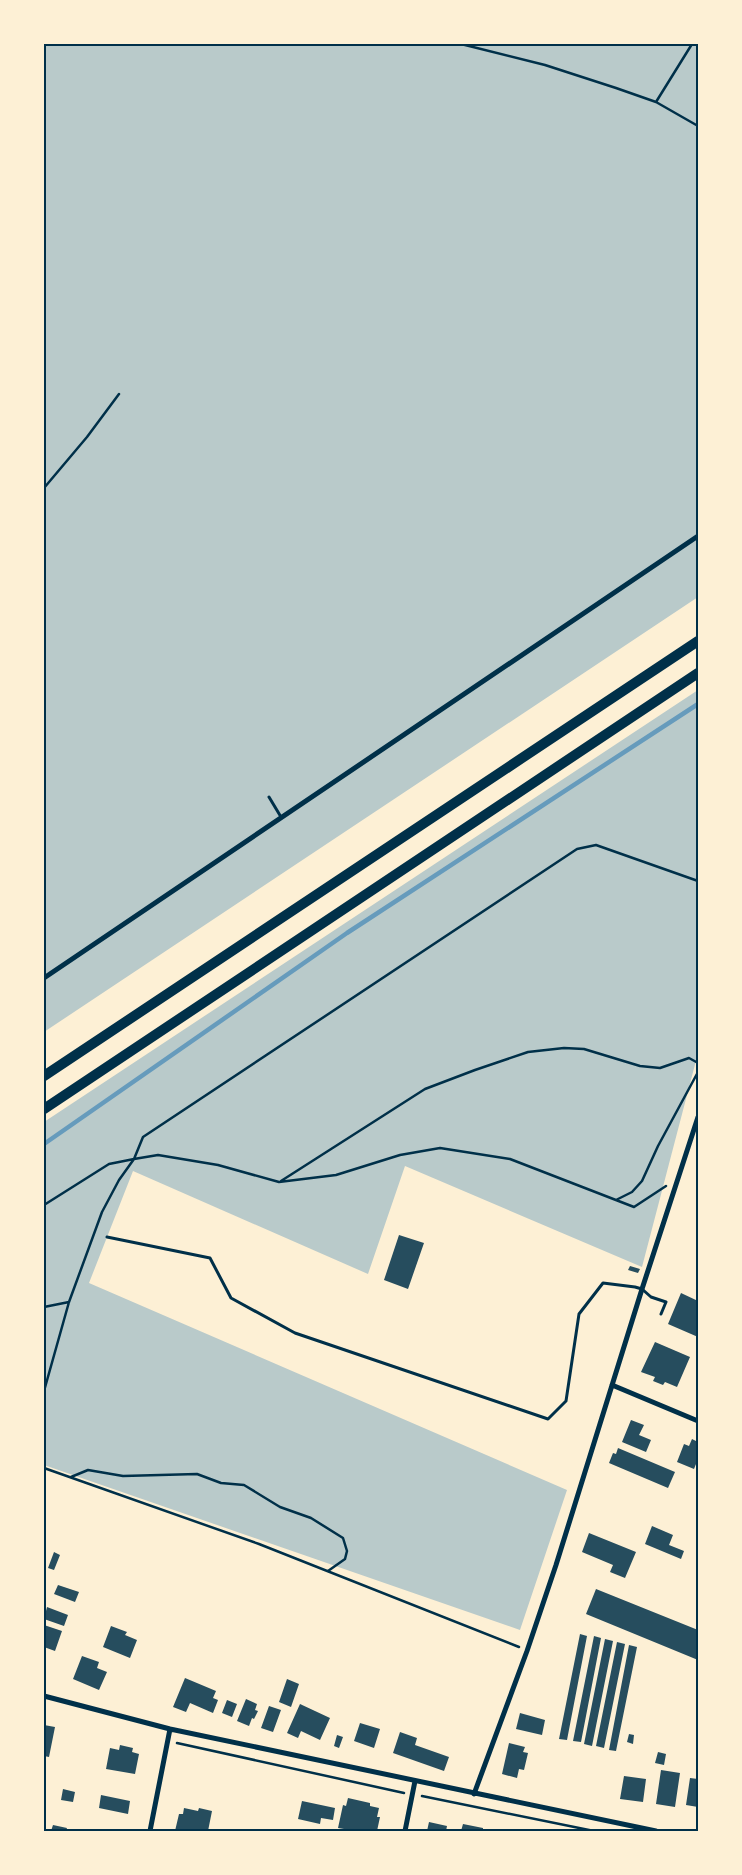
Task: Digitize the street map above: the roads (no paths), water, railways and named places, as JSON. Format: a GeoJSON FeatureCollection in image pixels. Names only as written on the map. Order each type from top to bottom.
{"type":"FeatureCollection","features":[{"type":"Feature","properties":{"kind":"highway"},"geometry":{"type":"LineString","coordinates":[[44,1076],[698,641]]}},
{"type":"Feature","properties":{"kind":"highway"},"geometry":{"type":"LineString","coordinates":[[44,1108],[698,673]]}},
{"type":"Feature","properties":{"kind":"street"},"geometry":{"type":"LineString","coordinates":[[44,978],[698,536]]}},
{"type":"Feature","properties":{"kind":"street"},"geometry":{"type":"LineString","coordinates":[[474,1794],[527,1651],[556,1565],[698,1117]]}},
{"type":"Feature","properties":{"kind":"street"},"geometry":{"type":"LineString","coordinates":[[612,1385],[698,1421]]}},
{"type":"Feature","properties":{"kind":"street"},"geometry":{"type":"LineString","coordinates":[[44,1696],[170,1729],[656,1831]]}},
{"type":"Feature","properties":{"kind":"street"},"geometry":{"type":"LineString","coordinates":[[150,1831],[170,1729]]}},
{"type":"Feature","properties":{"kind":"street"},"geometry":{"type":"LineString","coordinates":[[405,1831],[415,1781]]}},
{"type":"Feature","properties":{"kind":"lane"},"geometry":{"type":"LineString","coordinates":[[269,797],[282,818]]}},
{"type":"Feature","properties":{"kind":"lane"},"geometry":{"type":"LineString","coordinates":[[107,1237],[210,1258],[231,1298],[295,1333],[548,1419],[566,1401],[579,1314],[604,1283],[642,1289],[651,1297],[666,1302],[661,1314]]}},
{"type":"Feature","properties":{"kind":"waterway"},"geometry":{"type":"LineString","coordinates":[[44,1144],[347,933],[698,704]]}}]}
